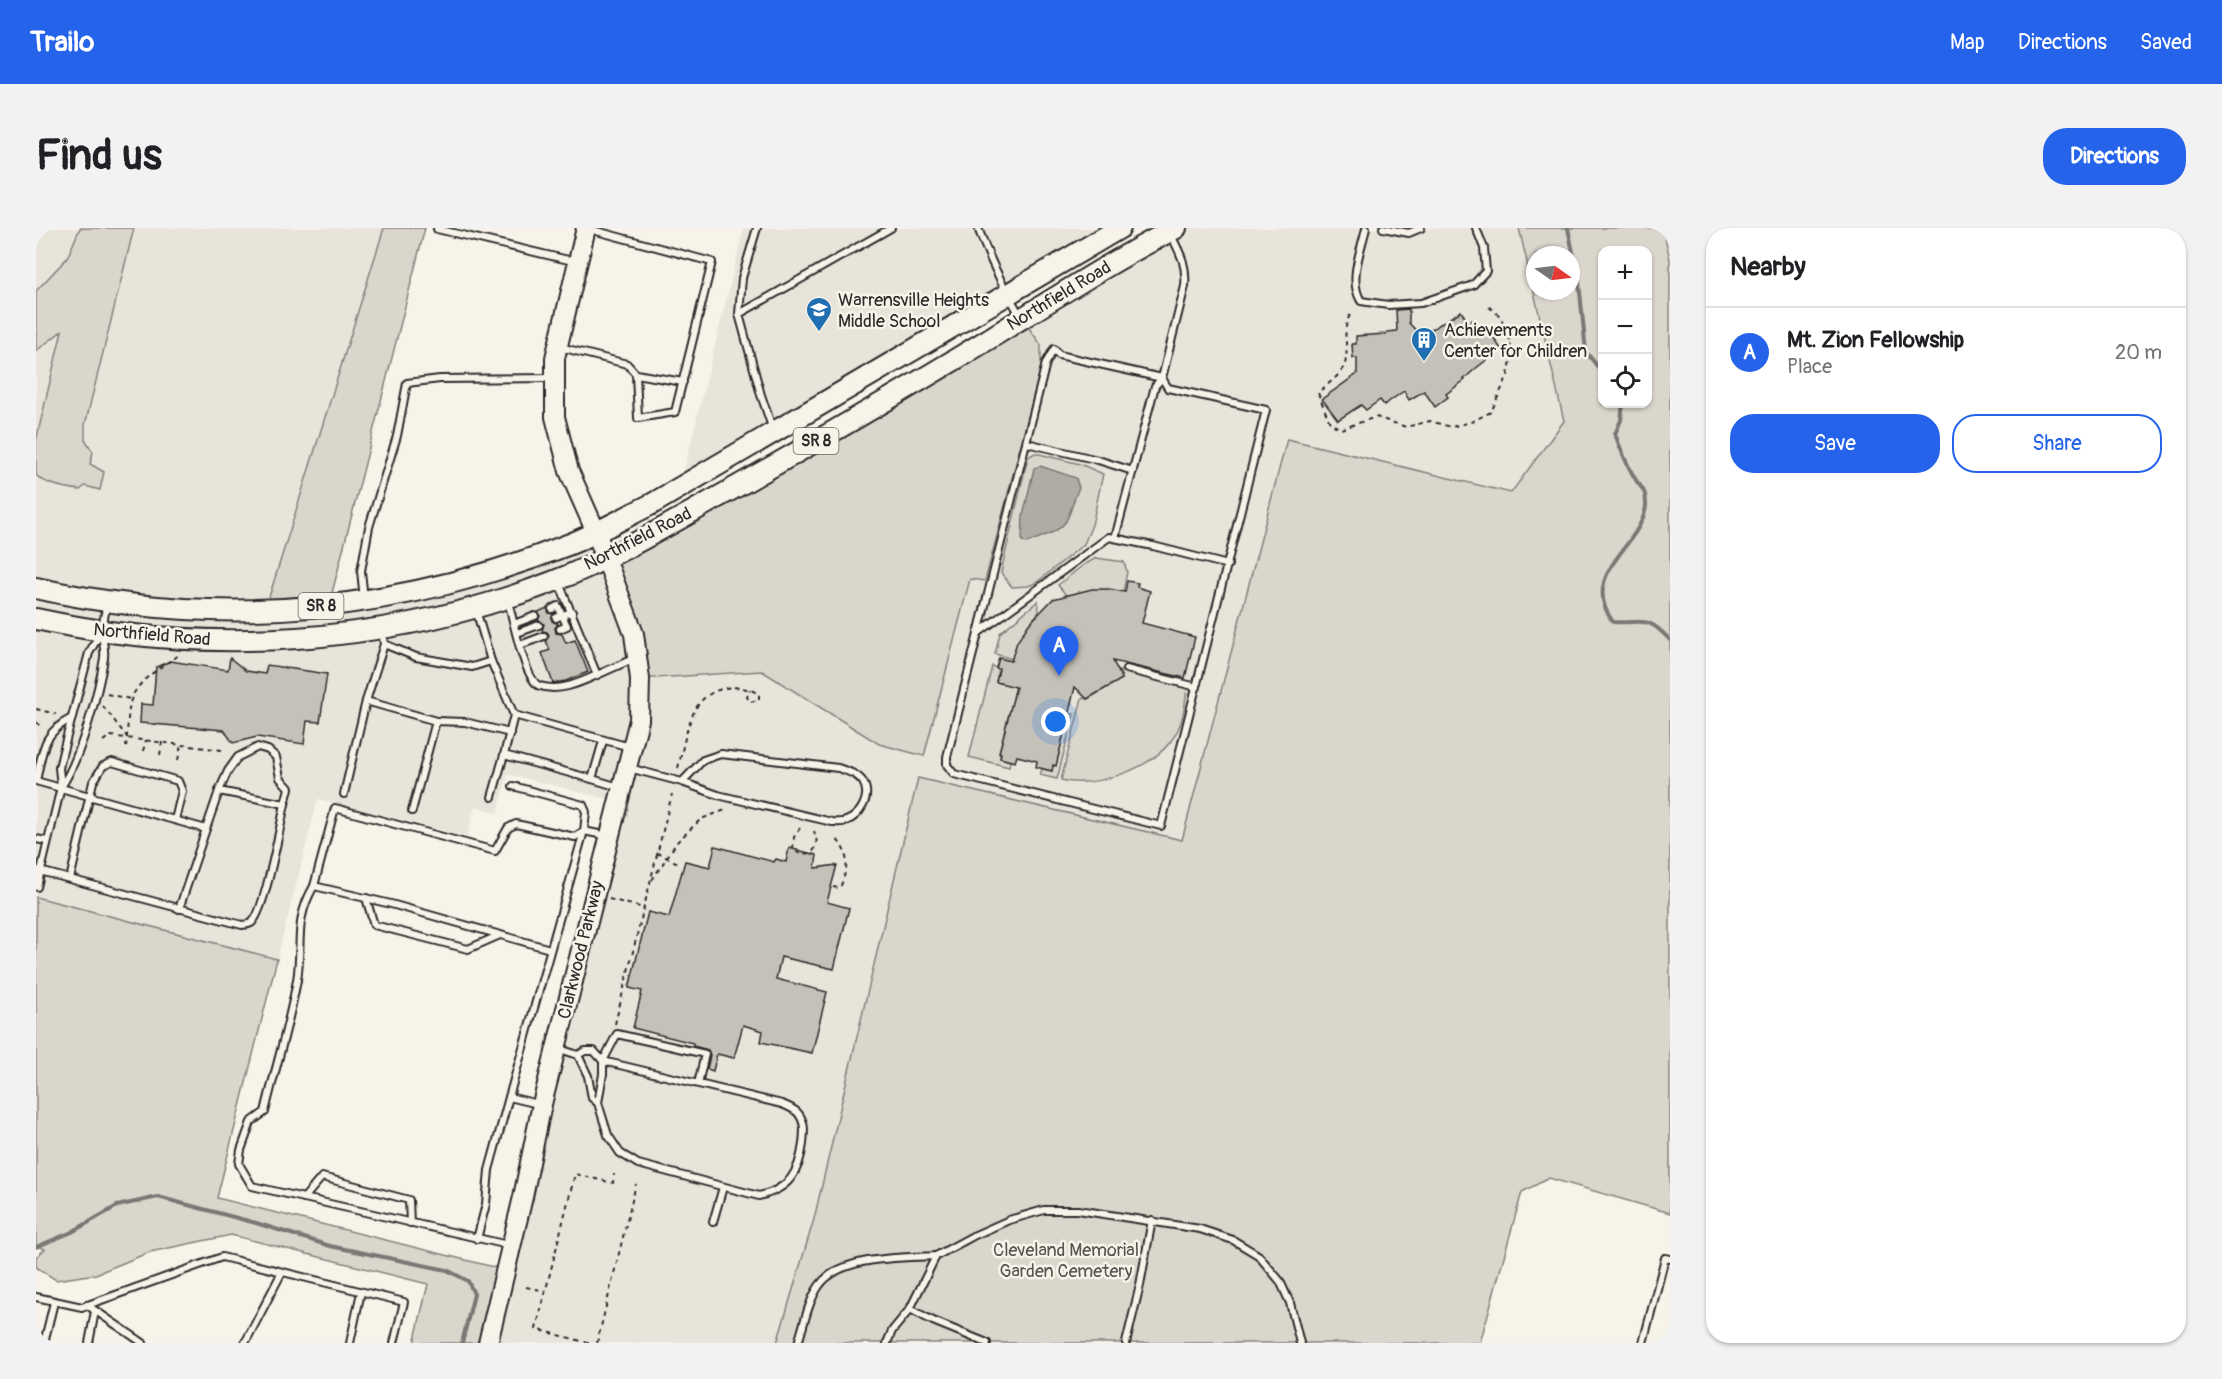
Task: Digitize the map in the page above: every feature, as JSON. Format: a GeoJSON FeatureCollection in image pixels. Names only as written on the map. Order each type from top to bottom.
{"type":"FeatureCollection","features":[{"type":"Feature","properties":{"kind":"main road","name":"Northfield Road"},"geometry":{"type":"LineString","coordinates":[[36,588],[107,602],[184,610],[236,611],[365,601],[486,573],[571,544],[652,504],[1120,228]]}},
{"type":"Feature","properties":{"kind":"main road","name":"Northfield Road"},"geometry":{"type":"LineString","coordinates":[[36,619],[101,632],[159,638],[230,641],[383,636],[507,597],[558,579],[606,558],[779,463],[1171,229]]}},
{"type":"Feature","properties":{"kind":"street","name":"Clarkwood Parkway"},"geometry":{"type":"LineString","coordinates":[[488,1343],[512,1246],[542,1104],[634,748],[639,720],[640,679],[634,634],[596,532],[563,456],[555,417],[554,378],[557,346],[586,228]]}},
{"type":"Feature","properties":{"kind":"lane"},"geometry":{"type":"LineString","coordinates":[[586,228],[712,262],[675,412],[638,418],[636,374]]}},
{"type":"Feature","properties":{"kind":"lane"},"geometry":{"type":"LineString","coordinates":[[757,228],[742,278],[739,314],[774,433]]}},
{"type":"Feature","properties":{"kind":"lane"},"geometry":{"type":"LineString","coordinates":[[739,314],[891,228]]}},
{"type":"Feature","properties":{"kind":"lane"},"geometry":{"type":"LineString","coordinates":[[978,228],[987,252],[1022,318]]}},
{"type":"Feature","properties":{"kind":"lane"},"geometry":{"type":"LineString","coordinates":[[1366,228],[1354,281],[1356,293],[1361,301],[1388,305],[1421,303],[1473,285],[1486,271],[1484,248],[1476,228]]}},
{"type":"Feature","properties":{"kind":"lane"},"geometry":{"type":"LineString","coordinates":[[1383,228],[1409,233],[1421,228]]}},
{"type":"Feature","properties":{"kind":"lane"},"geometry":{"type":"LineString","coordinates":[[437,229],[578,262]]}},
{"type":"Feature","properties":{"kind":"lane"},"geometry":{"type":"LineString","coordinates":[[1115,538],[1155,386],[1162,378],[1185,286],[1186,272],[1171,229]]}},
{"type":"Feature","properties":{"kind":"lane"},"geometry":{"type":"LineString","coordinates":[[557,346],[627,364],[636,374],[683,382]]}},
{"type":"Feature","properties":{"kind":"lane"},"geometry":{"type":"LineString","coordinates":[[1054,349],[1059,355],[1162,378],[1168,388],[1266,410],[1161,826],[954,774],[947,765],[950,738],[1027,443],[1046,363],[1054,349]]}},
{"type":"Feature","properties":{"kind":"lane"},"geometry":{"type":"LineString","coordinates":[[365,601],[361,571],[369,527],[397,436],[407,383],[440,379],[554,378]]}},
{"type":"Feature","properties":{"kind":"lane"},"geometry":{"type":"LineString","coordinates":[[1027,443],[1133,471]]}},
{"type":"Feature","properties":{"kind":"lane"},"geometry":{"type":"LineString","coordinates":[[977,633],[1108,537],[1228,565]]}},
{"type":"Feature","properties":{"kind":"lane"},"geometry":{"type":"LineString","coordinates":[[558,579],[597,675]]}},
{"type":"Feature","properties":{"kind":"lane"},"geometry":{"type":"LineString","coordinates":[[507,597],[528,671],[533,682],[540,686],[569,687],[638,656]]}},
{"type":"Feature","properties":{"kind":"lane"},"geometry":{"type":"LineString","coordinates":[[37,887],[38,871],[61,787],[70,774],[97,690],[105,655],[101,632],[107,602]]}},
{"type":"Feature","properties":{"kind":"lane"},"geometry":{"type":"LineString","coordinates":[[475,606],[491,661],[514,715],[492,797]]}},
{"type":"Feature","properties":{"kind":"lane"},"geometry":{"type":"LineString","coordinates":[[552,609],[558,606],[559,617],[567,626],[560,629]]}},
{"type":"Feature","properties":{"kind":"lane"},"geometry":{"type":"LineString","coordinates":[[559,617],[572,612]]}},
{"type":"Feature","properties":{"kind":"lane"},"geometry":{"type":"LineString","coordinates":[[514,624],[535,616]]}},
{"type":"Feature","properties":{"kind":"lane"},"geometry":{"type":"LineString","coordinates":[[517,633],[539,625]]}},
{"type":"Feature","properties":{"kind":"lane"},"geometry":{"type":"LineString","coordinates":[[61,787],[59,768],[88,652],[101,632]]}},
{"type":"Feature","properties":{"kind":"lane"},"geometry":{"type":"LineString","coordinates":[[344,794],[383,636],[416,657],[472,667],[491,661]]}},
{"type":"Feature","properties":{"kind":"lane"},"geometry":{"type":"LineString","coordinates":[[520,645],[544,636]]}},
{"type":"Feature","properties":{"kind":"lane"},"geometry":{"type":"LineString","coordinates":[[1126,669],[1197,687]]}},
{"type":"Feature","properties":{"kind":"lane"},"geometry":{"type":"LineString","coordinates":[[366,702],[435,722],[465,722],[510,733]]}},
{"type":"Feature","properties":{"kind":"lane"},"geometry":{"type":"LineString","coordinates":[[514,715],[634,748]]}},
{"type":"Feature","properties":{"kind":"lane"},"geometry":{"type":"LineString","coordinates":[[72,718],[57,725],[48,735],[36,781],[206,829]]}},
{"type":"Feature","properties":{"kind":"lane"},"geometry":{"type":"LineString","coordinates":[[412,811],[435,722]]}},
{"type":"Feature","properties":{"kind":"lane"},"geometry":{"type":"LineString","coordinates":[[592,780],[603,741]]}},
{"type":"Feature","properties":{"kind":"lane"},"geometry":{"type":"LineString","coordinates":[[38,871],[179,909],[242,925],[251,923],[257,917],[264,894],[289,788],[280,778],[276,757],[268,750],[258,747],[238,757],[228,771],[179,909]]}},
{"type":"Feature","properties":{"kind":"lane"},"geometry":{"type":"LineString","coordinates":[[628,768],[682,782],[718,795],[832,822],[845,822],[854,817],[863,808],[866,794],[863,783],[852,773],[838,768],[721,754],[703,760],[682,782]]}},
{"type":"Feature","properties":{"kind":"lane"},"geometry":{"type":"LineString","coordinates":[[504,755],[623,788]]}},
{"type":"Feature","properties":{"kind":"lane"},"geometry":{"type":"LineString","coordinates":[[70,879],[93,782],[103,766],[112,762],[178,780],[182,791],[175,820]]}},
{"type":"Feature","properties":{"kind":"lane"},"geometry":{"type":"LineString","coordinates":[[477,1239],[486,1204],[489,1170],[584,831],[586,812],[583,805],[513,786]]}},
{"type":"Feature","properties":{"kind":"lane"},"geometry":{"type":"LineString","coordinates":[[219,791],[285,804]]}},
{"type":"Feature","properties":{"kind":"lane"},"geometry":{"type":"LineString","coordinates":[[512,1246],[252,1186],[239,1164],[241,1150],[251,1122],[265,1112],[297,979],[299,927],[308,896],[314,886],[335,808],[495,851],[508,828],[516,824],[575,837],[584,831],[610,837]]}},
{"type":"Feature","properties":{"kind":"lane"},"geometry":{"type":"LineString","coordinates":[[36,839],[47,841]]}},
{"type":"Feature","properties":{"kind":"lane"},"geometry":{"type":"LineString","coordinates":[[314,886],[366,898],[550,949]]}},
{"type":"Feature","properties":{"kind":"lane"},"geometry":{"type":"LineString","coordinates":[[366,898],[374,926],[468,949],[500,935]]}},
{"type":"Feature","properties":{"kind":"lane"},"geometry":{"type":"LineString","coordinates":[[578,1055],[585,1050],[594,1051],[603,1061],[698,1084],[782,1104],[797,1112],[805,1126],[798,1169],[790,1180],[773,1192],[759,1196],[638,1164],[620,1152],[608,1135],[598,1103],[603,1061],[617,1034],[705,1054],[698,1084]]}},
{"type":"Feature","properties":{"kind":"lane"},"geometry":{"type":"LineString","coordinates":[[556,1048],[578,1055],[588,1076],[592,1098],[598,1103]]}},
{"type":"Feature","properties":{"kind":"lane"},"geometry":{"type":"LineString","coordinates":[[509,1097],[542,1104]]}},
{"type":"Feature","properties":{"kind":"lane"},"geometry":{"type":"LineString","coordinates":[[304,1198],[322,1177],[409,1200],[410,1223]]}},
{"type":"Feature","properties":{"kind":"lane"},"geometry":{"type":"LineString","coordinates":[[713,1222],[723,1187]]}},
{"type":"Feature","properties":{"kind":"lane"},"geometry":{"type":"LineString","coordinates":[[798,1343],[820,1284],[841,1269],[878,1259],[936,1256],[1009,1220],[1044,1210],[1078,1210],[1200,1229],[1233,1240],[1258,1255],[1280,1281],[1290,1303],[1300,1343]]}},
{"type":"Feature","properties":{"kind":"lane"},"geometry":{"type":"LineString","coordinates":[[1126,1343],[1152,1220]]}},
{"type":"Feature","properties":{"kind":"lane"},"geometry":{"type":"LineString","coordinates":[[887,1343],[892,1331],[910,1309],[936,1256]]}},
{"type":"Feature","properties":{"kind":"lane"},"geometry":{"type":"LineString","coordinates":[[36,1297],[82,1307],[222,1257],[404,1302],[394,1343]]}},
{"type":"Feature","properties":{"kind":"lane"},"geometry":{"type":"LineString","coordinates":[[1643,1343],[1665,1258],[1670,1259]]}},
{"type":"Feature","properties":{"kind":"lane"},"geometry":{"type":"LineString","coordinates":[[246,1343],[282,1272]]}},
{"type":"Feature","properties":{"kind":"lane"},"geometry":{"type":"LineString","coordinates":[[350,1343],[362,1292]]}},
{"type":"Feature","properties":{"kind":"lane"},"geometry":{"type":"LineString","coordinates":[[44,1343],[54,1302]]}},
{"type":"Feature","properties":{"kind":"lane"},"geometry":{"type":"LineString","coordinates":[[87,1305],[142,1343]]}},
{"type":"Feature","properties":{"kind":"lane"},"geometry":{"type":"LineString","coordinates":[[910,1309],[987,1343]]}},
{"type":"Feature","properties":{"kind":"lane"},"geometry":{"type":"LineString","coordinates":[[89,1343],[95,1311]]}},
{"type":"Feature","properties":{"kind":"path"},"geometry":{"type":"LineString","coordinates":[[1350,315],[1345,324],[1344,338],[1347,356],[1343,369],[1318,393],[1330,423],[1341,429],[1376,417],[1406,427],[1430,421],[1451,427],[1471,422],[1491,411],[1508,375],[1512,356],[1509,336],[1500,315],[1487,305]]}},
{"type":"Feature","properties":{"kind":"path"},"geometry":{"type":"LineString","coordinates":[[126,747],[131,700],[138,688],[149,676],[182,654]]}},
{"type":"Feature","properties":{"kind":"path"},"geometry":{"type":"LineString","coordinates":[[678,768],[686,734],[697,707],[708,696],[722,688],[750,689],[759,694],[759,700],[750,702],[747,697],[750,689]]}},
{"type":"Feature","properties":{"kind":"path"},"geometry":{"type":"LineString","coordinates":[[104,693],[131,700]]}},
{"type":"Feature","properties":{"kind":"path"},"geometry":{"type":"LineString","coordinates":[[101,704],[127,737]]}},
{"type":"Feature","properties":{"kind":"path"},"geometry":{"type":"LineString","coordinates":[[36,709],[56,714]]}},
{"type":"Feature","properties":{"kind":"path"},"geometry":{"type":"LineString","coordinates":[[36,722],[42,727]]}},
{"type":"Feature","properties":{"kind":"path"},"geometry":{"type":"LineString","coordinates":[[103,741],[110,736],[127,737],[222,750]]}},
{"type":"Feature","properties":{"kind":"path"},"geometry":{"type":"LineString","coordinates":[[143,751],[146,740]]}},
{"type":"Feature","properties":{"kind":"path"},"geometry":{"type":"LineString","coordinates":[[160,755],[162,742]]}},
{"type":"Feature","properties":{"kind":"path"},"geometry":{"type":"LineString","coordinates":[[178,760],[182,745]]}},
{"type":"Feature","properties":{"kind":"path"},"geometry":{"type":"LineString","coordinates":[[615,1025],[672,794]]}},
{"type":"Feature","properties":{"kind":"path"},"geometry":{"type":"LineString","coordinates":[[650,884],[677,842],[702,819],[728,809]]}},
{"type":"Feature","properties":{"kind":"path"},"geometry":{"type":"LineString","coordinates":[[800,828],[793,849],[800,854],[811,853],[816,849],[818,841],[814,831]]}},
{"type":"Feature","properties":{"kind":"path"},"geometry":{"type":"LineString","coordinates":[[832,887],[840,888],[848,858],[836,837]]}},
{"type":"Feature","properties":{"kind":"path"},"geometry":{"type":"LineString","coordinates":[[657,853],[680,864]]}},
{"type":"Feature","properties":{"kind":"path"},"geometry":{"type":"LineString","coordinates":[[609,899],[644,908]]}},
{"type":"Feature","properties":{"kind":"path"},"geometry":{"type":"LineString","coordinates":[[589,1343],[536,1329],[576,1174],[613,1183],[614,1174]]}},
{"type":"Feature","properties":{"kind":"path"},"geometry":{"type":"LineString","coordinates":[[597,1343],[636,1184]]}},
{"type":"Feature","properties":{"kind":"path"},"geometry":{"type":"LineString","coordinates":[[526,1287],[546,1291]]}},
{"type":"Feature","properties":{"kind":"shaded area"},"geometry":{"type":"Polygon","coordinates":[[[36,228],[384,228],[265,610],[357,602],[596,532],[640,679],[762,671],[879,744],[924,755],[970,578],[985,581],[1041,368],[1022,318],[1176,228],[1519,228],[1526,258],[1526,300],[1536,300],[1564,421],[1511,493],[1287,439],[1182,840],[918,779],[814,1219],[777,1343],[503,1343],[489,1340],[619,802],[508,774],[498,813],[475,806],[467,837],[318,799],[277,959],[36,897],[36,228]]]}},
{"type":"Feature","properties":{"kind":"shaded area","name":"Warrensville Heights Middle School"},"geometry":{"type":"Polygon","coordinates":[[[744,228],[1101,228],[683,474],[744,228]]]}},
{"type":"Feature","properties":{"kind":"shaded area"},"geometry":{"type":"Polygon","coordinates":[[[1040,466],[1076,478],[1079,488],[1063,525],[1054,532],[1027,543],[1022,541],[1023,516],[1034,468],[1040,466]]]}},
{"type":"Feature","properties":{"kind":"green space"},"geometry":{"type":"Polygon","coordinates":[[[80,228],[134,228],[85,425],[85,439],[93,452],[90,464],[104,472],[100,490],[85,486],[80,490],[50,484],[36,475],[36,441],[62,331],[36,351],[36,291],[67,258],[80,228]]]}},
{"type":"Feature","properties":{"kind":"green space"},"geometry":{"type":"Polygon","coordinates":[[[384,228],[425,228],[329,605],[265,610],[384,228]]]}},
{"type":"Feature","properties":{"kind":"green space","name":"Cleveland Memorial Garden Cemetery"},"geometry":{"type":"Polygon","coordinates":[[[1519,228],[1663,228],[1670,259],[1670,1213],[1549,1178],[1522,1192],[1480,1343],[777,1343],[814,1219],[918,778],[1182,840],[1287,439],[1511,493],[1564,421],[1536,300],[1580,300],[1580,246],[1526,246],[1526,258],[1519,228]]]}},
{"type":"Feature","properties":{"kind":"green space"},"geometry":{"type":"Polygon","coordinates":[[[1022,318],[1041,345],[1041,368],[985,581],[970,579],[924,756],[879,744],[762,671],[640,679],[606,558],[1022,318]]]}},
{"type":"Feature","properties":{"kind":"green space"},"geometry":{"type":"Polygon","coordinates":[[[1035,453],[1080,464],[1103,474],[1092,525],[1084,544],[1036,583],[1012,587],[1001,573],[1028,457],[1035,453]]]}},
{"type":"Feature","properties":{"kind":"green space"},"geometry":{"type":"Polygon","coordinates":[[[1096,558],[1124,562],[1127,572],[1123,592],[1094,590],[1066,595],[1058,585],[1096,558]]]}},
{"type":"Feature","properties":{"kind":"green space"},"geometry":{"type":"Polygon","coordinates":[[[1038,601],[1039,612],[1022,634],[1012,659],[995,654],[1000,633],[1038,601]]]}},
{"type":"Feature","properties":{"kind":"green space"},"geometry":{"type":"Polygon","coordinates":[[[992,666],[999,669],[996,682],[1016,687],[999,752],[1001,753],[1000,758],[1010,761],[1009,767],[969,757],[992,666]]]}},
{"type":"Feature","properties":{"kind":"green space"},"geometry":{"type":"Polygon","coordinates":[[[1120,671],[1187,688],[1183,716],[1175,735],[1162,751],[1150,760],[1121,774],[1090,782],[1061,780],[1082,698],[1088,699],[1122,679],[1120,671]]]}},
{"type":"Feature","properties":{"kind":"green space"},"geometry":{"type":"Polygon","coordinates":[[[1069,713],[1074,714],[1057,779],[1040,775],[1042,769],[1052,771],[1053,765],[1056,765],[1069,713]]]}},
{"type":"Feature","properties":{"kind":"green space"},"geometry":{"type":"Polygon","coordinates":[[[36,897],[277,959],[217,1198],[502,1269],[481,1343],[414,1343],[428,1284],[231,1235],[150,1252],[96,1274],[56,1280],[36,1267],[36,1257],[45,1249],[36,1246],[36,897]]]}},
{"type":"Feature","properties":{"kind":"building","name":"Achievements Center for Children"},"geometry":{"type":"Polygon","coordinates":[[[1409,309],[1409,323],[1421,336],[1461,311],[1468,322],[1472,320],[1480,332],[1487,327],[1501,349],[1446,394],[1448,397],[1435,407],[1424,391],[1409,400],[1404,391],[1384,405],[1380,400],[1366,410],[1361,405],[1338,420],[1322,399],[1357,374],[1357,358],[1353,358],[1352,344],[1356,344],[1356,336],[1397,331],[1396,310],[1409,309]]]}},
{"type":"Feature","properties":{"kind":"building"},"geometry":{"type":"Polygon","coordinates":[[[1127,581],[1138,583],[1137,587],[1150,591],[1142,623],[1195,637],[1185,678],[1113,661],[1122,679],[1087,699],[1075,687],[1056,766],[1053,765],[1052,771],[1036,767],[1037,761],[1017,756],[1015,762],[1000,758],[1001,753],[999,753],[1016,687],[996,682],[999,658],[1011,661],[1017,642],[1029,624],[1053,599],[1092,589],[1125,592],[1127,581]]]}},
{"type":"Feature","properties":{"kind":"building"},"geometry":{"type":"Polygon","coordinates":[[[547,608],[549,613],[553,614],[552,621],[558,624],[555,628],[556,633],[562,634],[566,643],[575,640],[588,672],[566,681],[553,683],[542,653],[550,650],[546,641],[549,635],[542,631],[544,624],[538,620],[540,616],[538,612],[547,608]]]}},
{"type":"Feature","properties":{"kind":"building"},"geometry":{"type":"Polygon","coordinates":[[[230,658],[246,671],[265,674],[267,665],[327,674],[320,722],[307,721],[304,744],[257,737],[233,743],[224,730],[140,723],[141,704],[153,705],[156,667],[170,661],[228,670],[230,658]]]}},
{"type":"Feature","properties":{"kind":"building"},"geometry":{"type":"Polygon","coordinates":[[[715,846],[774,862],[776,859],[786,862],[789,848],[817,855],[815,868],[837,865],[827,902],[849,908],[834,969],[781,957],[776,979],[827,992],[812,1053],[761,1042],[763,1031],[743,1025],[734,1058],[717,1054],[713,1071],[707,1069],[710,1055],[708,1050],[693,1046],[693,1043],[633,1028],[642,991],[629,988],[648,912],[669,917],[685,861],[710,867],[715,846]]]}},
{"type":"Feature","properties":{"kind":"waterway"},"geometry":{"type":"LineString","coordinates":[[1568,228],[1579,282],[1586,352],[1598,367]]}},
{"type":"Feature","properties":{"kind":"waterway"},"geometry":{"type":"LineString","coordinates":[[1622,408],[1621,420],[1615,434],[1630,469],[1645,493],[1646,506],[1642,521],[1607,575],[1603,589],[1604,605],[1613,622],[1650,623],[1670,640]]}},
{"type":"Feature","properties":{"kind":"waterway"},"geometry":{"type":"LineString","coordinates":[[36,1247],[72,1232],[117,1206],[158,1197],[256,1223],[330,1246],[447,1270],[468,1281],[474,1294],[462,1343]]}},
{"type":"Feature","properties":{"kind":"place","name":"Warrensville Heights Middle School"},"geometry":{"type":"Point","coordinates":[819,333]}},
{"type":"Feature","properties":{"kind":"place","name":"Achievements Center for Children"},"geometry":{"type":"Point","coordinates":[1424,363]}},
{"type":"Feature","properties":{"kind":"place","name":"Mt. Zion Fellowship"},"geometry":{"type":"Point","coordinates":[1059,676]}}]}
